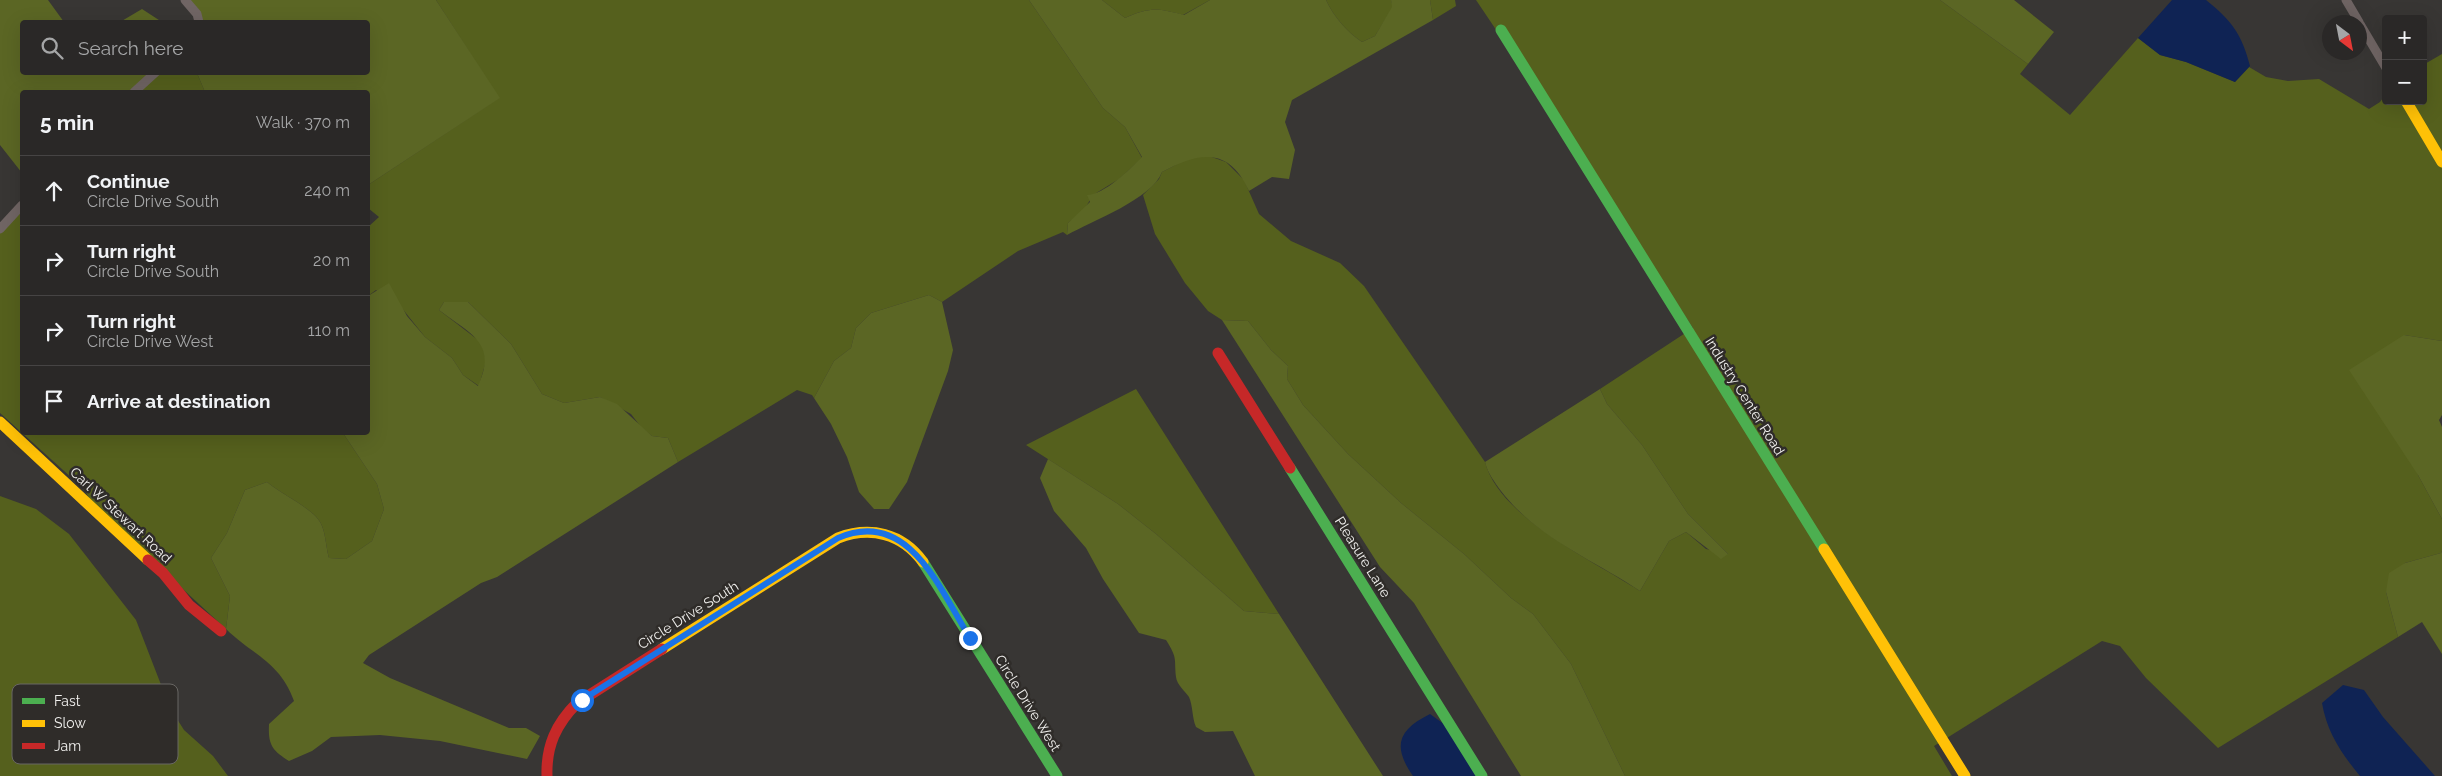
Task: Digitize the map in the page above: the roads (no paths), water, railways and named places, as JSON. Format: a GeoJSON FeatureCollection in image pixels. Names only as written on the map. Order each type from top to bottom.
{"type":"FeatureCollection","features":[{"type":"Feature","properties":{"kind":"street"},"geometry":{"type":"LineString","coordinates":[[185,0],[197,14],[198,20]]}},
{"type":"Feature","properties":{"kind":"street"},"geometry":{"type":"LineString","coordinates":[[2346,0],[2354,15]]}},
{"type":"Feature","properties":{"kind":"street","name":"Industry Center Road"},"geometry":{"type":"LineString","coordinates":[[1501,30],[1965,776]]}},
{"type":"Feature","properties":{"kind":"street"},"geometry":{"type":"LineString","coordinates":[[2367,36],[2382,61]]}},
{"type":"Feature","properties":{"kind":"street"},"geometry":{"type":"LineString","coordinates":[[136,90],[153,75]]}},
{"type":"Feature","properties":{"kind":"street"},"geometry":{"type":"LineString","coordinates":[[2408,105],[2442,162]]}},
{"type":"Feature","properties":{"kind":"street"},"geometry":{"type":"LineString","coordinates":[[0,229],[20,207]]}},
{"type":"Feature","properties":{"kind":"street","name":"Pleasure Lane"},"geometry":{"type":"LineString","coordinates":[[1218,353],[1482,776]]}},
{"type":"Feature","properties":{"kind":"street","name":"Carl W Stewart Road"},"geometry":{"type":"LineString","coordinates":[[0,422],[134,549],[164,574],[190,605],[221,631]]}},
{"type":"Feature","properties":{"kind":"street","name":"Circle Drive South"},"geometry":{"type":"LineString","coordinates":[[546,770],[547,750],[554,732],[566,714],[582,700],[838,538],[855,532],[881,533]]}},
{"type":"Feature","properties":{"kind":"street","name":"Circle Drive West"},"geometry":{"type":"LineString","coordinates":[[881,533],[901,540],[922,560],[1057,776]]}},
{"type":"Feature","properties":{"kind":"water"},"geometry":{"type":"Polygon","coordinates":[[[2172,0],[2206,0],[2229,21],[2239,36],[2250,66],[2235,82],[2186,62],[2160,55],[2138,38],[2172,0]]]}},
{"type":"Feature","properties":{"kind":"water"},"geometry":{"type":"Polygon","coordinates":[[[2343,685],[2364,690],[2383,717],[2435,776],[2360,776],[2336,742],[2324,714],[2322,703],[2343,685]]]}},
{"type":"Feature","properties":{"kind":"water"},"geometry":{"type":"Polygon","coordinates":[[[1430,714],[1448,727],[1477,776],[1413,776],[1402,756],[1402,740],[1411,726],[1430,714]]]}}]}
